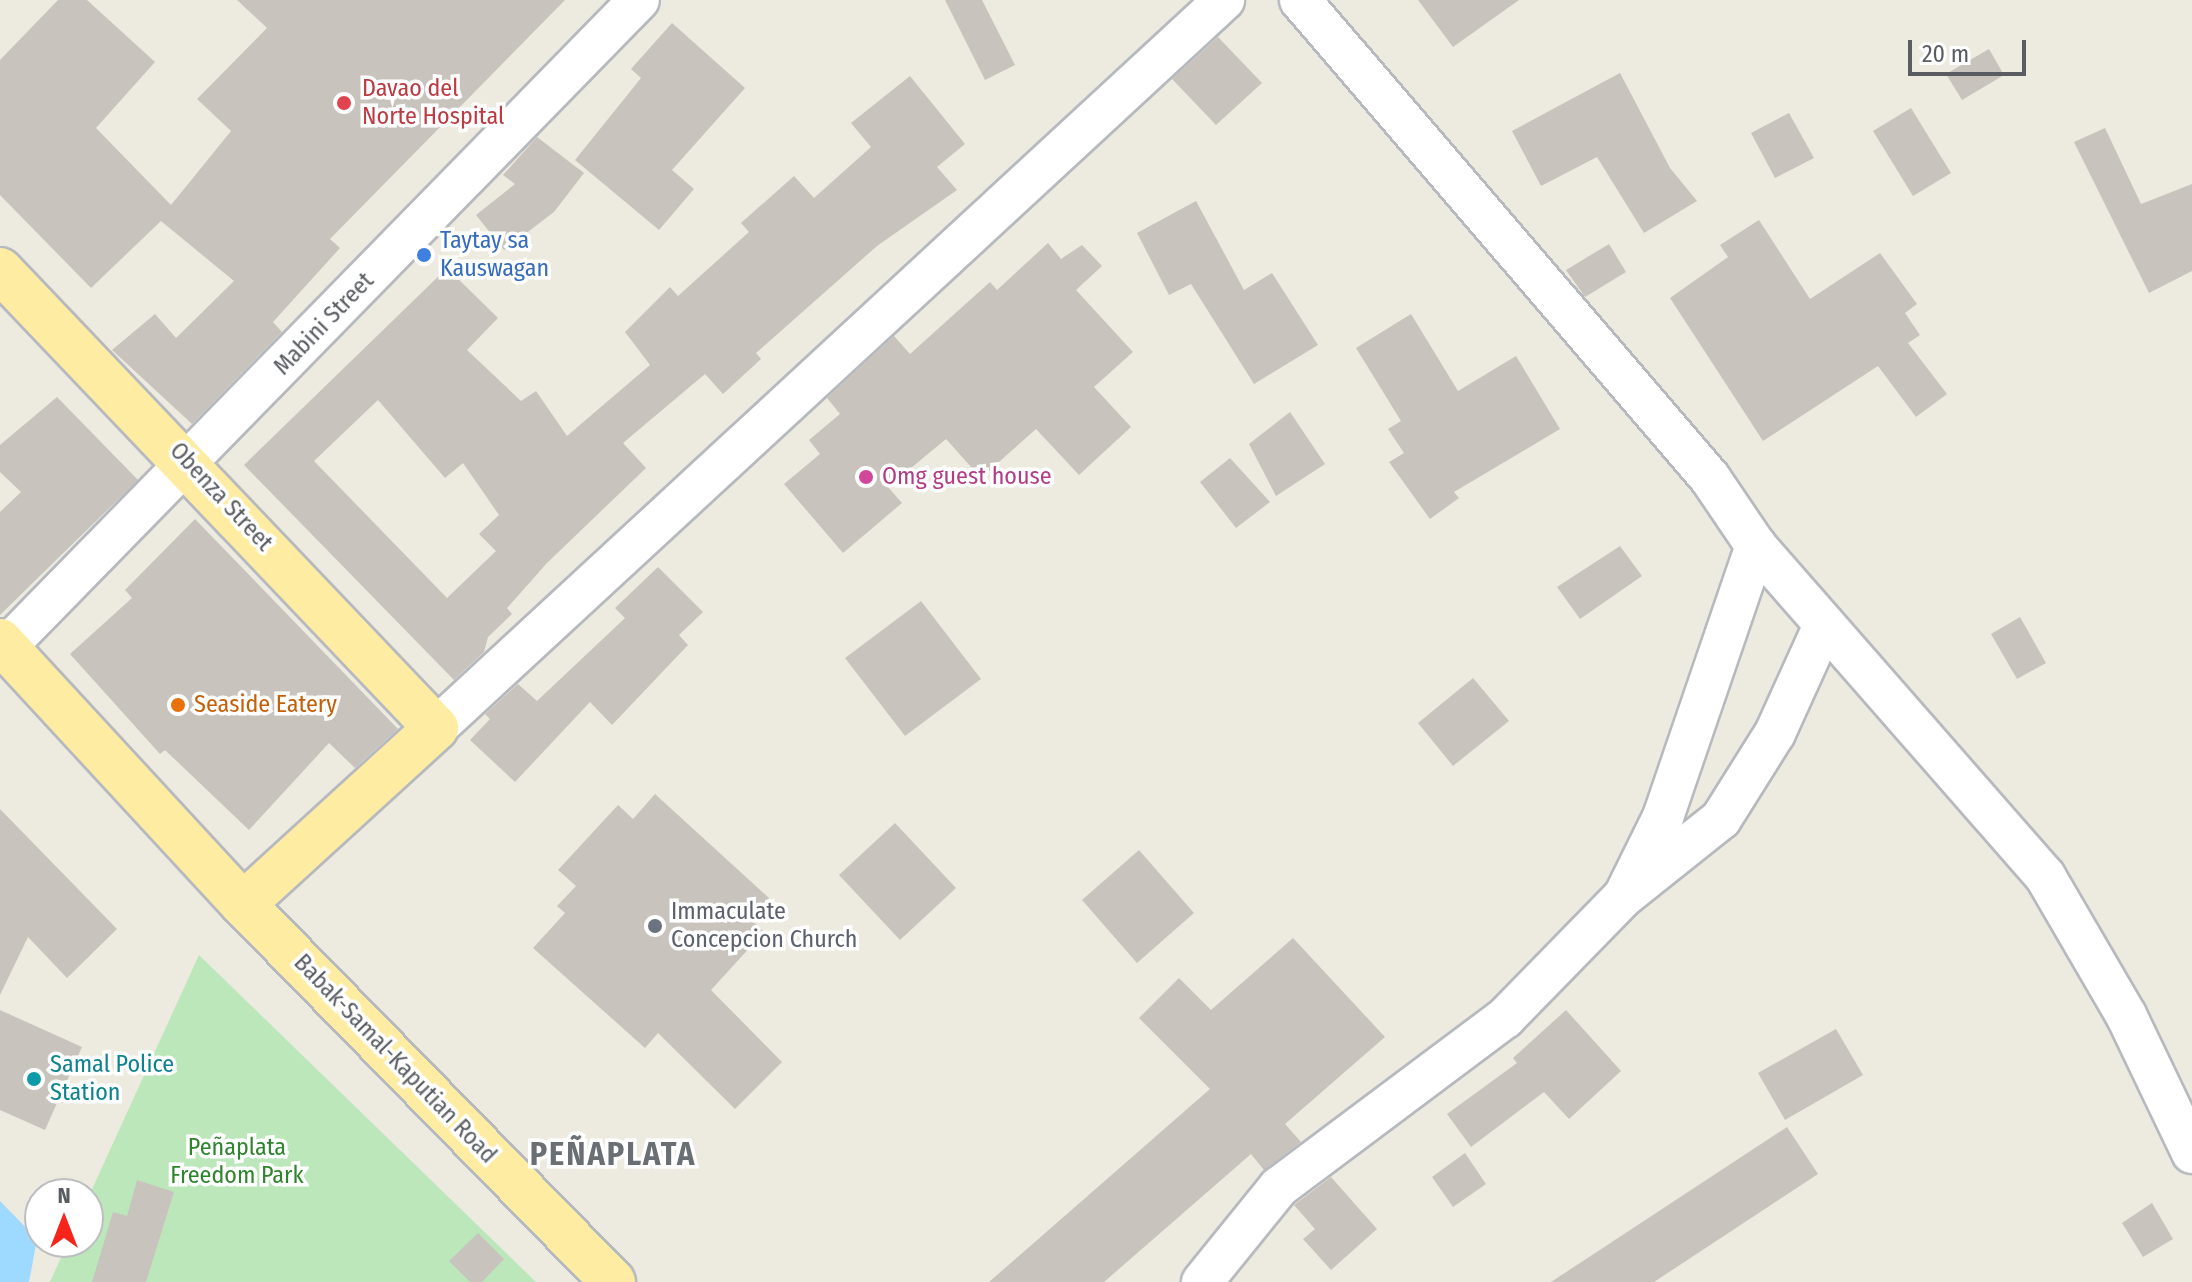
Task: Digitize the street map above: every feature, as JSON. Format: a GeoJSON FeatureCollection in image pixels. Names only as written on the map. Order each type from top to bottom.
{"type":"FeatureCollection","features":[{"type":"Feature","properties":{"kind":"main road","name":"Obenza Street"},"geometry":{"type":"LineString","coordinates":[[0,270],[190,462],[436,728]]}},
{"type":"Feature","properties":{"kind":"main road","name":"Babak-Samal-Kaputian Road"},"geometry":{"type":"LineString","coordinates":[[3,644],[243,904],[613,1282]]}},
{"type":"Feature","properties":{"kind":"main road"},"geometry":{"type":"LineString","coordinates":[[243,904],[436,728]]}},
{"type":"Feature","properties":{"kind":"street","name":"Mabini Street"},"geometry":{"type":"LineString","coordinates":[[3,644],[190,462],[639,0]]}},
{"type":"Feature","properties":{"kind":"street"},"geometry":{"type":"LineString","coordinates":[[436,728],[1224,0]]}},
{"type":"Feature","properties":{"kind":"street"},"geometry":{"type":"LineString","coordinates":[[1300,0],[1710,478],[1756,546],[2045,876],[2126,1015],[2192,1153]]}},
{"type":"Feature","properties":{"kind":"street"},"geometry":{"type":"LineString","coordinates":[[1623,897],[1663,817],[1756,546]]}},
{"type":"Feature","properties":{"kind":"street"},"geometry":{"type":"LineString","coordinates":[[1202,1282],[1279,1187],[1505,1018],[1623,897],[1721,819],[1775,733],[1824,625]]}},
{"type":"Feature","properties":{"kind":"green space","name":"Peñaplata Freedom Park"},"geometry":{"type":"Polygon","coordinates":[[[199,955],[536,1282],[50,1282],[61,1258],[104,1258],[104,1178],[97,1178],[199,955]]]}},
{"type":"Feature","properties":{"kind":"water"},"geometry":{"type":"Polygon","coordinates":[[[0,1201],[24,1226],[24,1258],[33,1258],[29,1282],[0,1282],[0,1201]]]}},
{"type":"Feature","properties":{"kind":"building"},"geometry":{"type":"Polygon","coordinates":[[[58,0],[87,0],[155,62],[96,128],[171,205],[231,131],[197,99],[267,28],[237,0],[565,0],[330,239],[340,248],[273,322],[282,332],[192,424],[112,350],[155,314],[176,338],[234,281],[161,221],[91,288],[0,195],[0,60],[58,0]]]}},
{"type":"Feature","properties":{"kind":"building"},"geometry":{"type":"Polygon","coordinates":[[[945,0],[982,0],[1015,65],[985,80],[945,0]]]}},
{"type":"Feature","properties":{"kind":"building"},"geometry":{"type":"Polygon","coordinates":[[[1418,0],[1519,0],[1453,47],[1418,0]]]}},
{"type":"Feature","properties":{"kind":"building"},"geometry":{"type":"Polygon","coordinates":[[[672,23],[745,88],[672,170],[694,189],[659,230],[575,160],[641,78],[631,69],[672,23]]]}},
{"type":"Feature","properties":{"kind":"building"},"geometry":{"type":"Polygon","coordinates":[[[1218,37],[1262,83],[1216,125],[1172,79],[1218,37]]]}},
{"type":"Feature","properties":{"kind":"building"},"geometry":{"type":"Polygon","coordinates":[[[1989,49],[2004,75],[1962,100],[1946,74],[1989,49]]]}},
{"type":"Feature","properties":{"kind":"building"},"geometry":{"type":"Polygon","coordinates":[[[1620,73],[1670,168],[1697,201],[1644,233],[1597,157],[1541,186],[1512,131],[1620,73]]]}},
{"type":"Feature","properties":{"kind":"building"},"geometry":{"type":"Polygon","coordinates":[[[910,76],[965,144],[937,167],[957,190],[877,246],[756,353],[761,359],[723,394],[705,374],[623,443],[646,468],[547,563],[507,608],[512,614],[488,637],[484,652],[454,680],[244,465],[447,268],[498,318],[467,350],[521,401],[536,391],[567,436],[650,365],[625,332],[670,287],[678,296],[749,232],[741,223],[794,176],[814,198],[871,147],[851,123],[910,76]],[[378,400],[314,461],[447,598],[496,551],[479,534],[499,515],[463,463],[445,478],[378,400]]]}},
{"type":"Feature","properties":{"kind":"building"},"geometry":{"type":"Polygon","coordinates":[[[1911,108],[1951,173],[1913,196],[1873,131],[1911,108]]]}},
{"type":"Feature","properties":{"kind":"building"},"geometry":{"type":"Polygon","coordinates":[[[1789,113],[1814,158],[1775,178],[1751,133],[1789,113]]]}},
{"type":"Feature","properties":{"kind":"building"},"geometry":{"type":"Polygon","coordinates":[[[2105,128],[2141,204],[2192,184],[2192,271],[2149,293],[2074,142],[2105,128]]]}},
{"type":"Feature","properties":{"kind":"building"},"geometry":{"type":"Polygon","coordinates":[[[537,137],[584,173],[554,212],[504,250],[476,215],[515,184],[503,175],[537,137]]]}},
{"type":"Feature","properties":{"kind":"building"},"geometry":{"type":"Polygon","coordinates":[[[1196,201],[1244,290],[1272,273],[1318,345],[1254,384],[1191,284],[1169,295],[1137,233],[1196,201]]]}},
{"type":"Feature","properties":{"kind":"building"},"geometry":{"type":"Polygon","coordinates":[[[1759,220],[1810,299],[1880,253],[1917,304],[1905,313],[1920,335],[1908,343],[1947,394],[1916,417],[1878,366],[1763,441],[1670,298],[1728,257],[1720,245],[1759,220]]]}},
{"type":"Feature","properties":{"kind":"building"},"geometry":{"type":"Polygon","coordinates":[[[1048,243],[1061,259],[1082,245],[1102,266],[1076,290],[1133,352],[1094,387],[1131,427],[1079,475],[1036,429],[981,478],[946,439],[888,487],[902,503],[843,553],[784,484],[820,454],[809,440],[840,414],[827,398],[894,336],[910,354],[990,282],[997,290],[1048,243]]]}},
{"type":"Feature","properties":{"kind":"building"},"geometry":{"type":"Polygon","coordinates":[[[1609,244],[1626,272],[1585,297],[1566,270],[1609,244]]]}},
{"type":"Feature","properties":{"kind":"building"},"geometry":{"type":"Polygon","coordinates":[[[1411,314],[1458,391],[1516,356],[1560,429],[1454,492],[1459,498],[1430,519],[1389,462],[1404,453],[1388,429],[1401,421],[1356,348],[1411,314]]]}},
{"type":"Feature","properties":{"kind":"building"},"geometry":{"type":"Polygon","coordinates":[[[57,397],[138,480],[0,615],[0,512],[21,492],[0,472],[0,445],[57,397]]]}},
{"type":"Feature","properties":{"kind":"building"},"geometry":{"type":"Polygon","coordinates":[[[1290,412],[1325,464],[1276,496],[1249,444],[1290,412]]]}},
{"type":"Feature","properties":{"kind":"building"},"geometry":{"type":"Polygon","coordinates":[[[1230,458],[1270,502],[1236,528],[1200,482],[1230,458]]]}},
{"type":"Feature","properties":{"kind":"building"},"geometry":{"type":"Polygon","coordinates":[[[195,519],[398,729],[355,768],[329,743],[249,830],[165,750],[160,754],[70,654],[132,598],[125,590],[195,519]]]}},
{"type":"Feature","properties":{"kind":"building"},"geometry":{"type":"Polygon","coordinates":[[[1620,546],[1642,576],[1580,619],[1557,587],[1620,546]]]}},
{"type":"Feature","properties":{"kind":"building"},"geometry":{"type":"Polygon","coordinates":[[[658,567],[703,612],[679,635],[688,645],[612,725],[590,702],[515,782],[470,740],[490,719],[485,714],[518,684],[537,701],[625,618],[615,608],[658,567]]]}},
{"type":"Feature","properties":{"kind":"building"},"geometry":{"type":"Polygon","coordinates":[[[921,601],[981,679],[905,736],[845,658],[921,601]]]}},
{"type":"Feature","properties":{"kind":"building"},"geometry":{"type":"Polygon","coordinates":[[[2020,617],[2046,663],[2017,679],[1991,634],[2020,617]]]}},
{"type":"Feature","properties":{"kind":"building"},"geometry":{"type":"Polygon","coordinates":[[[1473,678],[1509,721],[1453,766],[1418,723],[1473,678]]]}},
{"type":"Feature","properties":{"kind":"building","name":"Immaculate Concepcion Church"},"geometry":{"type":"Polygon","coordinates":[[[655,794],[769,898],[750,919],[764,932],[711,990],[782,1062],[735,1109],[658,1033],[645,1048],[533,948],[565,913],[557,906],[576,886],[558,870],[618,805],[633,819],[655,794]]]}},
{"type":"Feature","properties":{"kind":"building"},"geometry":{"type":"Polygon","coordinates":[[[0,809],[117,929],[67,978],[28,937],[0,995],[0,809]]]}},
{"type":"Feature","properties":{"kind":"building"},"geometry":{"type":"Polygon","coordinates":[[[895,823],[956,888],[900,940],[839,875],[895,823]]]}},
{"type":"Feature","properties":{"kind":"building"},"geometry":{"type":"Polygon","coordinates":[[[1139,850],[1194,913],[1137,963],[1082,900],[1139,850]]]}},
{"type":"Feature","properties":{"kind":"building"},"geometry":{"type":"Polygon","coordinates":[[[1293,938],[1385,1037],[1285,1124],[1301,1142],[1264,1170],[1251,1154],[1104,1282],[989,1282],[1210,1089],[1139,1018],[1179,978],[1211,1010],[1293,938]]]}},
{"type":"Feature","properties":{"kind":"building","name":"Samal Police Station"},"geometry":{"type":"Polygon","coordinates":[[[0,1010],[82,1047],[45,1130],[0,1110],[0,1010]]]}},
{"type":"Feature","properties":{"kind":"building"},"geometry":{"type":"Polygon","coordinates":[[[1566,1010],[1621,1071],[1569,1119],[1544,1092],[1471,1147],[1447,1114],[1517,1063],[1513,1058],[1566,1010]]]}},
{"type":"Feature","properties":{"kind":"building"},"geometry":{"type":"Polygon","coordinates":[[[1836,1029],[1863,1075],[1785,1120],[1758,1073],[1836,1029]]]}},
{"type":"Feature","properties":{"kind":"building"},"geometry":{"type":"Polygon","coordinates":[[[1787,1127],[1818,1174],[1654,1282],[1551,1282],[1787,1127]]]}},
{"type":"Feature","properties":{"kind":"building"},"geometry":{"type":"Polygon","coordinates":[[[1465,1153],[1486,1184],[1453,1207],[1432,1177],[1465,1153]]]}},
{"type":"Feature","properties":{"kind":"building"},"geometry":{"type":"Polygon","coordinates":[[[1331,1177],[1377,1229],[1331,1270],[1303,1239],[1315,1229],[1294,1205],[1331,1177]]]}},
{"type":"Feature","properties":{"kind":"building"},"geometry":{"type":"Polygon","coordinates":[[[137,1180],[174,1192],[146,1282],[92,1282],[99,1258],[104,1258],[104,1242],[113,1212],[127,1216],[137,1180]]]}},
{"type":"Feature","properties":{"kind":"building"},"geometry":{"type":"Polygon","coordinates":[[[2152,1203],[2173,1239],[2143,1257],[2122,1223],[2152,1203]]]}},
{"type":"Feature","properties":{"kind":"building"},"geometry":{"type":"Polygon","coordinates":[[[478,1233],[504,1259],[482,1282],[470,1282],[449,1261],[478,1233]]]}},
{"type":"Feature","properties":{"kind":"place","name":"Davao del Norte Hospital"},"geometry":{"type":"Point","coordinates":[344,103]}},
{"type":"Feature","properties":{"kind":"place","name":"Taytay sa Kauswagan"},"geometry":{"type":"Point","coordinates":[424,255]}},
{"type":"Feature","properties":{"kind":"place","name":"Omg guest house"},"geometry":{"type":"Point","coordinates":[866,477]}},
{"type":"Feature","properties":{"kind":"place","name":"Seaside Eatery"},"geometry":{"type":"Point","coordinates":[178,705]}},
{"type":"Feature","properties":{"kind":"place","name":"Immaculate Concepcion Church"},"geometry":{"type":"Point","coordinates":[655,926]}},
{"type":"Feature","properties":{"kind":"place","name":"Samal Police Station"},"geometry":{"type":"Point","coordinates":[34,1079]}},
{"type":"Feature","properties":{"kind":"district","name":"PEÑAPLATA"},"geometry":{"type":"Point","coordinates":[613,1154]}}]}
